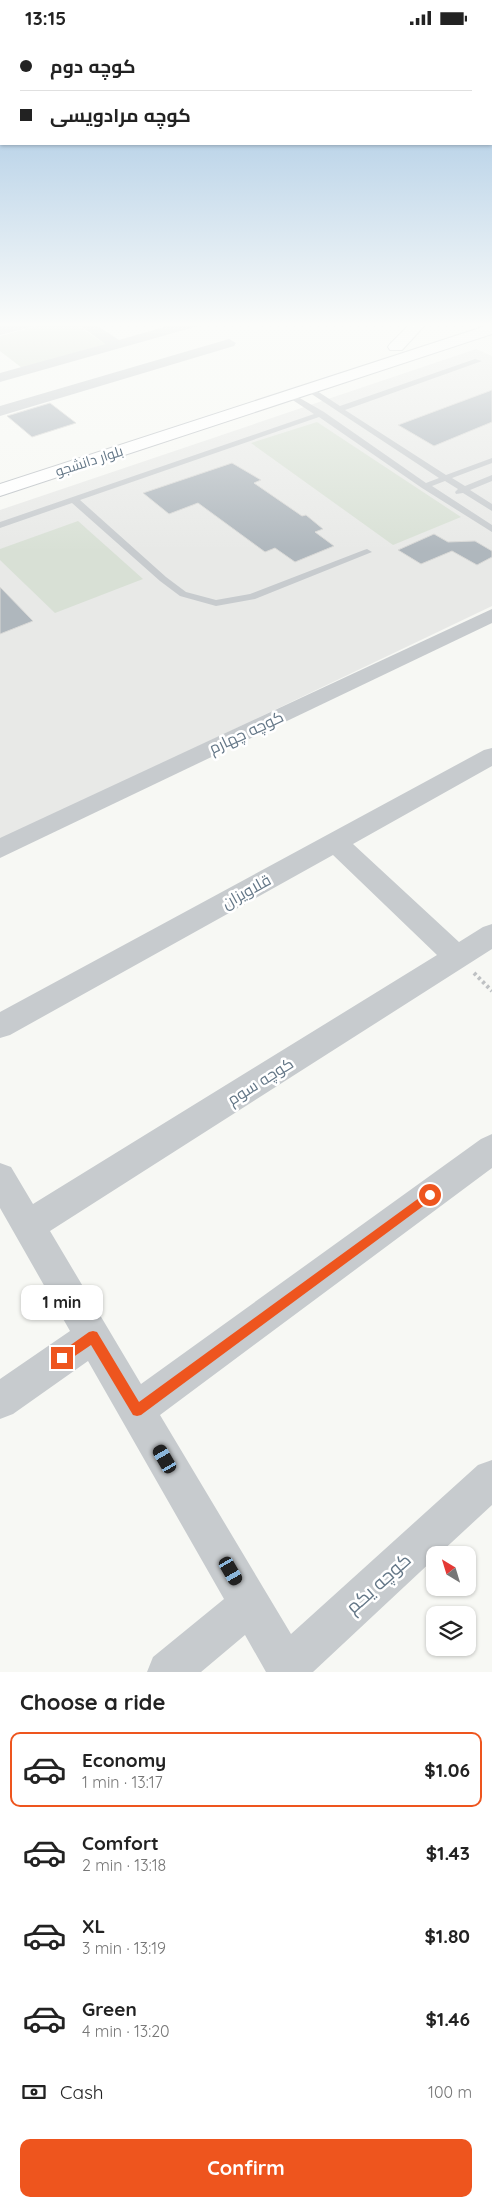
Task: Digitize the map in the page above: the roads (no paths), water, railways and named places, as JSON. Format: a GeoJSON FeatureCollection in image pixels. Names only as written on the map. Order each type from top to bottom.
{"type":"FeatureCollection","features":[{"type":"Feature","properties":{"kind":"main road","name":"بلوار دانشجو"},"geometry":{"type":"LineString","coordinates":[[0,474],[233,399]]}},
{"type":"Feature","properties":{"kind":"main road","name":"بلوار دانشجو"},"geometry":{"type":"LineString","coordinates":[[0,490],[278,399]]}},
{"type":"Feature","properties":{"kind":"street"},"geometry":{"type":"LineString","coordinates":[[0,411],[39,399]]}},
{"type":"Feature","properties":{"kind":"street","name":"کوچه چهارم"},"geometry":{"type":"LineString","coordinates":[[0,849],[492,615]]}},
{"type":"Feature","properties":{"kind":"street","name":"قلاویزان"},"geometry":{"type":"LineString","coordinates":[[0,1026],[492,756]]}},
{"type":"Feature","properties":{"kind":"street"},"geometry":{"type":"LineString","coordinates":[[335,842],[457,957]]}},
{"type":"Feature","properties":{"kind":"street","name":"کوچه سوم"},"geometry":{"type":"LineString","coordinates":[[28,1226],[492,935]]}},
{"type":"Feature","properties":{"kind":"street"},"geometry":{"type":"LineString","coordinates":[[137,1411],[492,1149]]}},
{"type":"Feature","properties":{"kind":"street"},"geometry":{"type":"LineString","coordinates":[[0,1178],[288,1669]]}},
{"type":"Feature","properties":{"kind":"street"},"geometry":{"type":"LineString","coordinates":[[0,1401],[93,1337]]}},
{"type":"Feature","properties":{"kind":"street","name":"کوچه یکم"},"geometry":{"type":"LineString","coordinates":[[288,1669],[492,1479]]}},
{"type":"Feature","properties":{"kind":"street"},"geometry":{"type":"LineString","coordinates":[[168,1672],[250,1603]]}},
{"type":"Feature","properties":{"kind":"lane"},"geometry":{"type":"LineString","coordinates":[[298,399],[442,498],[492,529]]}},
{"type":"Feature","properties":{"kind":"lane"},"geometry":{"type":"LineString","coordinates":[[324,399],[447,477],[463,490],[492,508]]}},
{"type":"Feature","properties":{"kind":"lane"},"geometry":{"type":"LineString","coordinates":[[339,409],[357,399]]}},
{"type":"Feature","properties":{"kind":"lane"},"geometry":{"type":"LineString","coordinates":[[0,525],[321,414]]}},
{"type":"Feature","properties":{"kind":"lane"},"geometry":{"type":"LineString","coordinates":[[425,486],[492,460]]}},
{"type":"Feature","properties":{"kind":"lane"},"geometry":{"type":"LineString","coordinates":[[442,498],[492,478]]}},
{"type":"Feature","properties":{"kind":"lane"},"geometry":{"type":"LineString","coordinates":[[74,499],[163,579],[183,594],[216,603],[252,597],[367,552]]}}]}
